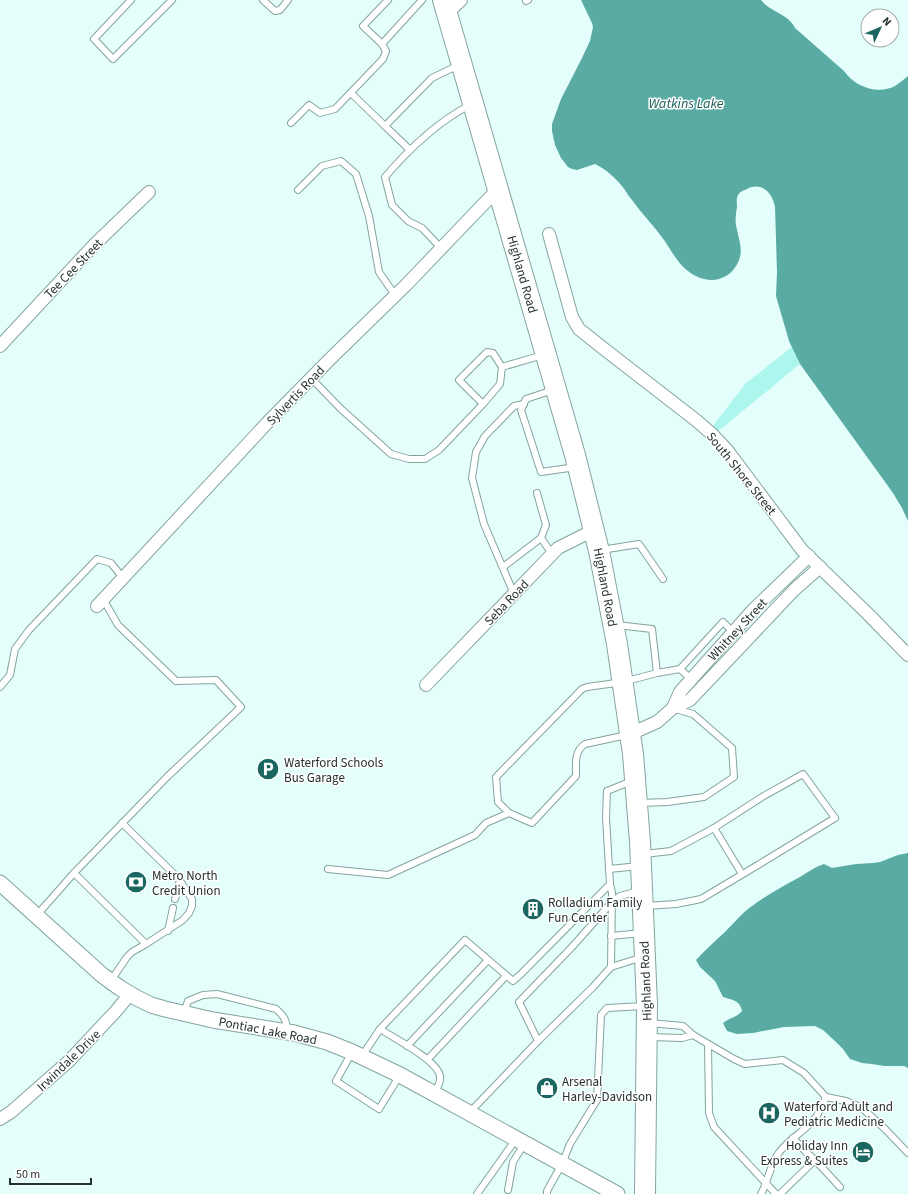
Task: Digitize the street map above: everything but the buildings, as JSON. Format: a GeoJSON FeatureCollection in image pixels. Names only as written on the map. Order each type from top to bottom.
{"type":"FeatureCollection","features":[{"type":"Feature","properties":{"kind":"highway","name":"Highland Road"},"geometry":{"type":"LineString","coordinates":[[450,4],[462,64],[578,467],[599,551],[623,682],[635,780],[641,860],[647,1022],[645,1194]]}},
{"type":"Feature","properties":{"kind":"street","name":"Sylvertis Road"},"geometry":{"type":"LineString","coordinates":[[100,602],[268,422],[498,189]]}},
{"type":"Feature","properties":{"kind":"street","name":"Tee Cee Street"},"geometry":{"type":"LineString","coordinates":[[0,346],[95,244],[149,192]]}},
{"type":"Feature","properties":{"kind":"street","name":"South Shore Street"},"geometry":{"type":"LineString","coordinates":[[549,234],[572,317],[579,329],[713,435],[727,450],[802,550],[908,655]]}},
{"type":"Feature","properties":{"kind":"street","name":"Seba Road"},"geometry":{"type":"LineString","coordinates":[[426,685],[558,548],[594,530]]}},
{"type":"Feature","properties":{"kind":"street","name":"Whitney Street"},"geometry":{"type":"LineString","coordinates":[[673,708],[680,692],[691,679],[753,610],[809,556]]}},
{"type":"Feature","properties":{"kind":"street","name":"Whitney Street"},"geometry":{"type":"LineString","coordinates":[[630,734],[657,722],[673,708],[690,700],[794,590],[820,567]]}},
{"type":"Feature","properties":{"kind":"street"},"geometry":{"type":"LineString","coordinates":[[771,593],[781,604]]}},
{"type":"Feature","properties":{"kind":"street"},"geometry":{"type":"LineString","coordinates":[[735,630],[748,639]]}},
{"type":"Feature","properties":{"kind":"street","name":"Pontiac Lake Road"},"geometry":{"type":"LineString","coordinates":[[0,883],[110,982],[130,994],[152,1005],[184,1014],[286,1031],[319,1039],[357,1054],[400,1075],[617,1194]]}},
{"type":"Feature","properties":{"kind":"street","name":"Irwindale Drive"},"geometry":{"type":"LineString","coordinates":[[0,1119],[11,1112],[69,1061],[116,1012],[130,994]]}},
{"type":"Feature","properties":{"kind":"lane"},"geometry":{"type":"LineString","coordinates":[[131,0],[94,39],[113,58],[172,0]]}},
{"type":"Feature","properties":{"kind":"lane"},"geometry":{"type":"LineString","coordinates":[[263,0],[275,11],[280,10],[288,0]]}},
{"type":"Feature","properties":{"kind":"lane"},"geometry":{"type":"LineString","coordinates":[[291,123],[309,105],[320,113],[335,109],[383,59],[386,51],[382,44],[363,26],[388,0]]}},
{"type":"Feature","properties":{"kind":"lane"},"geometry":{"type":"LineString","coordinates":[[382,44],[422,0]]}},
{"type":"Feature","properties":{"kind":"lane"},"geometry":{"type":"LineString","coordinates":[[385,126],[432,78],[462,64]]}},
{"type":"Feature","properties":{"kind":"lane"},"geometry":{"type":"LineString","coordinates":[[351,93],[410,150]]}},
{"type":"Feature","properties":{"kind":"lane"},"geometry":{"type":"LineString","coordinates":[[441,248],[422,228],[408,221],[392,205],[385,177],[400,159],[410,150],[452,115],[473,103]]}},
{"type":"Feature","properties":{"kind":"lane"},"geometry":{"type":"LineString","coordinates":[[298,190],[322,166],[341,161],[356,174],[369,216],[379,272],[395,295]]}},
{"type":"Feature","properties":{"kind":"lane"},"geometry":{"type":"LineString","coordinates":[[311,378],[340,408],[391,454],[409,459],[425,459],[439,450],[483,404],[500,384],[502,367],[494,353],[488,352],[459,380],[483,404]]}},
{"type":"Feature","properties":{"kind":"lane"},"geometry":{"type":"LineString","coordinates":[[502,367],[546,354]]}},
{"type":"Feature","properties":{"kind":"lane"},"geometry":{"type":"LineString","coordinates":[[556,389],[526,399],[521,410],[541,472],[578,467]]}},
{"type":"Feature","properties":{"kind":"lane"},"geometry":{"type":"LineString","coordinates":[[514,594],[484,524],[472,478],[476,452],[485,436],[514,406],[524,404]]}},
{"type":"Feature","properties":{"kind":"lane"},"geometry":{"type":"LineString","coordinates":[[503,567],[541,538],[546,525],[537,493]]}},
{"type":"Feature","properties":{"kind":"lane"},"geometry":{"type":"LineString","coordinates":[[541,538],[552,554]]}},
{"type":"Feature","properties":{"kind":"lane"},"geometry":{"type":"LineString","coordinates":[[599,551],[639,544],[662,579]]}},
{"type":"Feature","properties":{"kind":"lane"},"geometry":{"type":"LineString","coordinates":[[0,687],[10,675],[15,649],[29,630],[97,559],[111,563],[123,578]]}},
{"type":"Feature","properties":{"kind":"lane"},"geometry":{"type":"LineString","coordinates":[[36,916],[167,777],[241,707],[216,680],[176,681],[118,625],[100,602]]}},
{"type":"Feature","properties":{"kind":"lane"},"geometry":{"type":"LineString","coordinates":[[630,734],[595,741],[581,746],[578,750],[576,758],[576,776],[532,823],[509,813],[498,802],[496,777],[582,689],[623,682],[657,673],[680,669],[723,622],[735,630]]}},
{"type":"Feature","properties":{"kind":"lane"},"geometry":{"type":"LineString","coordinates":[[613,624],[652,629],[657,673]]}},
{"type":"Feature","properties":{"kind":"lane"},"geometry":{"type":"LineString","coordinates":[[680,669],[691,679]]}},
{"type":"Feature","properties":{"kind":"lane"},"geometry":{"type":"LineString","coordinates":[[637,803],[667,802],[704,797],[734,777],[732,748],[693,714],[673,708]]}},
{"type":"Feature","properties":{"kind":"lane"},"geometry":{"type":"LineString","coordinates":[[538,1041],[519,1002],[572,947],[612,902],[620,896],[676,904],[701,899],[835,818],[803,774],[762,797],[714,828],[671,851],[609,869]]}},
{"type":"Feature","properties":{"kind":"lane"},"geometry":{"type":"LineString","coordinates":[[611,967],[612,893],[610,884],[606,818],[607,791],[635,780]]}},
{"type":"Feature","properties":{"kind":"lane"},"geometry":{"type":"LineString","coordinates":[[328,869],[388,875],[475,835],[486,823],[509,813]]}},
{"type":"Feature","properties":{"kind":"lane"},"geometry":{"type":"LineString","coordinates":[[110,982],[132,952],[168,931],[183,920],[189,913],[192,906],[192,899],[180,880],[122,823]]}},
{"type":"Feature","properties":{"kind":"lane"},"geometry":{"type":"LineString","coordinates":[[714,828],[742,874]]}},
{"type":"Feature","properties":{"kind":"lane"},"geometry":{"type":"LineString","coordinates":[[74,874],[146,944]]}},
{"type":"Feature","properties":{"kind":"lane"},"geometry":{"type":"LineString","coordinates":[[175,899],[180,880]]}},
{"type":"Feature","properties":{"kind":"lane"},"geometry":{"type":"LineString","coordinates":[[400,1075],[379,1109],[336,1081],[357,1054],[465,940],[513,981],[610,884]]}},
{"type":"Feature","properties":{"kind":"lane"},"geometry":{"type":"LineString","coordinates":[[168,931],[173,908]]}},
{"type":"Feature","properties":{"kind":"lane"},"geometry":{"type":"LineString","coordinates":[[611,936],[644,933]]}},
{"type":"Feature","properties":{"kind":"lane"},"geometry":{"type":"LineString","coordinates":[[468,1113],[611,967],[620,963],[644,957]]}},
{"type":"Feature","properties":{"kind":"lane"},"geometry":{"type":"LineString","coordinates":[[407,1046],[488,960]]}},
{"type":"Feature","properties":{"kind":"lane"},"geometry":{"type":"LineString","coordinates":[[428,1060],[506,976]]}},
{"type":"Feature","properties":{"kind":"lane"},"geometry":{"type":"LineString","coordinates":[[184,1014],[188,1001],[203,995],[217,994],[276,1009],[285,1019],[287,1025],[286,1031]]}},
{"type":"Feature","properties":{"kind":"lane"},"geometry":{"type":"LineString","coordinates":[[547,1194],[547,1191],[562,1164],[570,1144],[597,1100],[601,1015],[607,1008],[647,1022],[682,1038],[693,1035]]}},
{"type":"Feature","properties":{"kind":"lane"},"geometry":{"type":"LineString","coordinates":[[647,1022],[683,1026],[693,1035],[745,1064],[783,1060],[804,1073],[826,1097],[846,1101],[862,1108],[908,1152]]}},
{"type":"Feature","properties":{"kind":"lane"},"geometry":{"type":"LineString","coordinates":[[380,1029],[428,1060],[437,1069],[441,1077],[434,1094]]}},
{"type":"Feature","properties":{"kind":"lane"},"geometry":{"type":"LineString","coordinates":[[708,1044],[709,1113],[714,1127],[776,1194]]}},
{"type":"Feature","properties":{"kind":"lane"},"geometry":{"type":"LineString","coordinates":[[761,1194],[778,1154],[815,1118],[826,1097]]}},
{"type":"Feature","properties":{"kind":"lane"},"geometry":{"type":"LineString","coordinates":[[793,1138],[840,1187]]}},
{"type":"Feature","properties":{"kind":"lane"},"geometry":{"type":"LineString","coordinates":[[508,1190],[513,1162],[520,1141]]}},
{"type":"Feature","properties":{"kind":"lane"},"geometry":{"type":"LineString","coordinates":[[477,1194],[520,1141]]}},
{"type":"Feature","properties":{"kind":"lane"},"geometry":{"type":"LineString","coordinates":[[780,1194],[815,1160]]}},
{"type":"Feature","properties":{"kind":"shaded area"},"geometry":{"type":"Polygon","coordinates":[[[792,347],[800,364],[717,432],[712,427],[746,383],[792,347]]]}},
{"type":"Feature","properties":{"kind":"water","name":"Watkins Lake"},"geometry":{"type":"Polygon","coordinates":[[[581,0],[761,0],[788,19],[795,28],[849,77],[860,85],[867,88],[881,90],[888,89],[897,85],[908,76],[908,521],[893,493],[800,364],[789,341],[776,296],[777,272],[775,207],[768,192],[760,187],[750,187],[740,192],[737,200],[736,225],[741,247],[740,258],[734,269],[727,275],[715,280],[707,280],[695,276],[681,265],[660,235],[612,175],[595,164],[577,170],[572,169],[568,167],[561,158],[555,145],[552,124],[561,99],[590,41],[593,27],[581,0]]]}},
{"type":"Feature","properties":{"kind":"water"},"geometry":{"type":"Polygon","coordinates":[[[908,853],[908,1068],[904,1066],[884,1066],[862,1063],[850,1059],[836,1042],[823,1030],[815,1026],[784,1027],[753,1033],[737,1034],[727,1031],[723,1023],[738,1015],[742,1011],[741,1007],[732,1000],[723,997],[715,981],[700,967],[696,960],[706,949],[741,915],[763,898],[824,864],[832,868],[873,863],[908,853]]]}},
{"type":"Feature","properties":{"kind":"place","name":"Waterford Schools Bus Garage"},"geometry":{"type":"Point","coordinates":[268,769]}},
{"type":"Feature","properties":{"kind":"place","name":"Metro North Credit Union"},"geometry":{"type":"Point","coordinates":[136,882]}},
{"type":"Feature","properties":{"kind":"place","name":"Rolladium Family Fun Center"},"geometry":{"type":"Point","coordinates":[533,909]}},
{"type":"Feature","properties":{"kind":"place","name":"Arsenal Harley-Davidson"},"geometry":{"type":"Point","coordinates":[547,1088]}},
{"type":"Feature","properties":{"kind":"place","name":"Waterford Adult and Pediatric Medicine"},"geometry":{"type":"Point","coordinates":[769,1113]}},
{"type":"Feature","properties":{"kind":"place","name":"Holiday Inn Express & Suites"},"geometry":{"type":"Point","coordinates":[863,1152]}}]}
